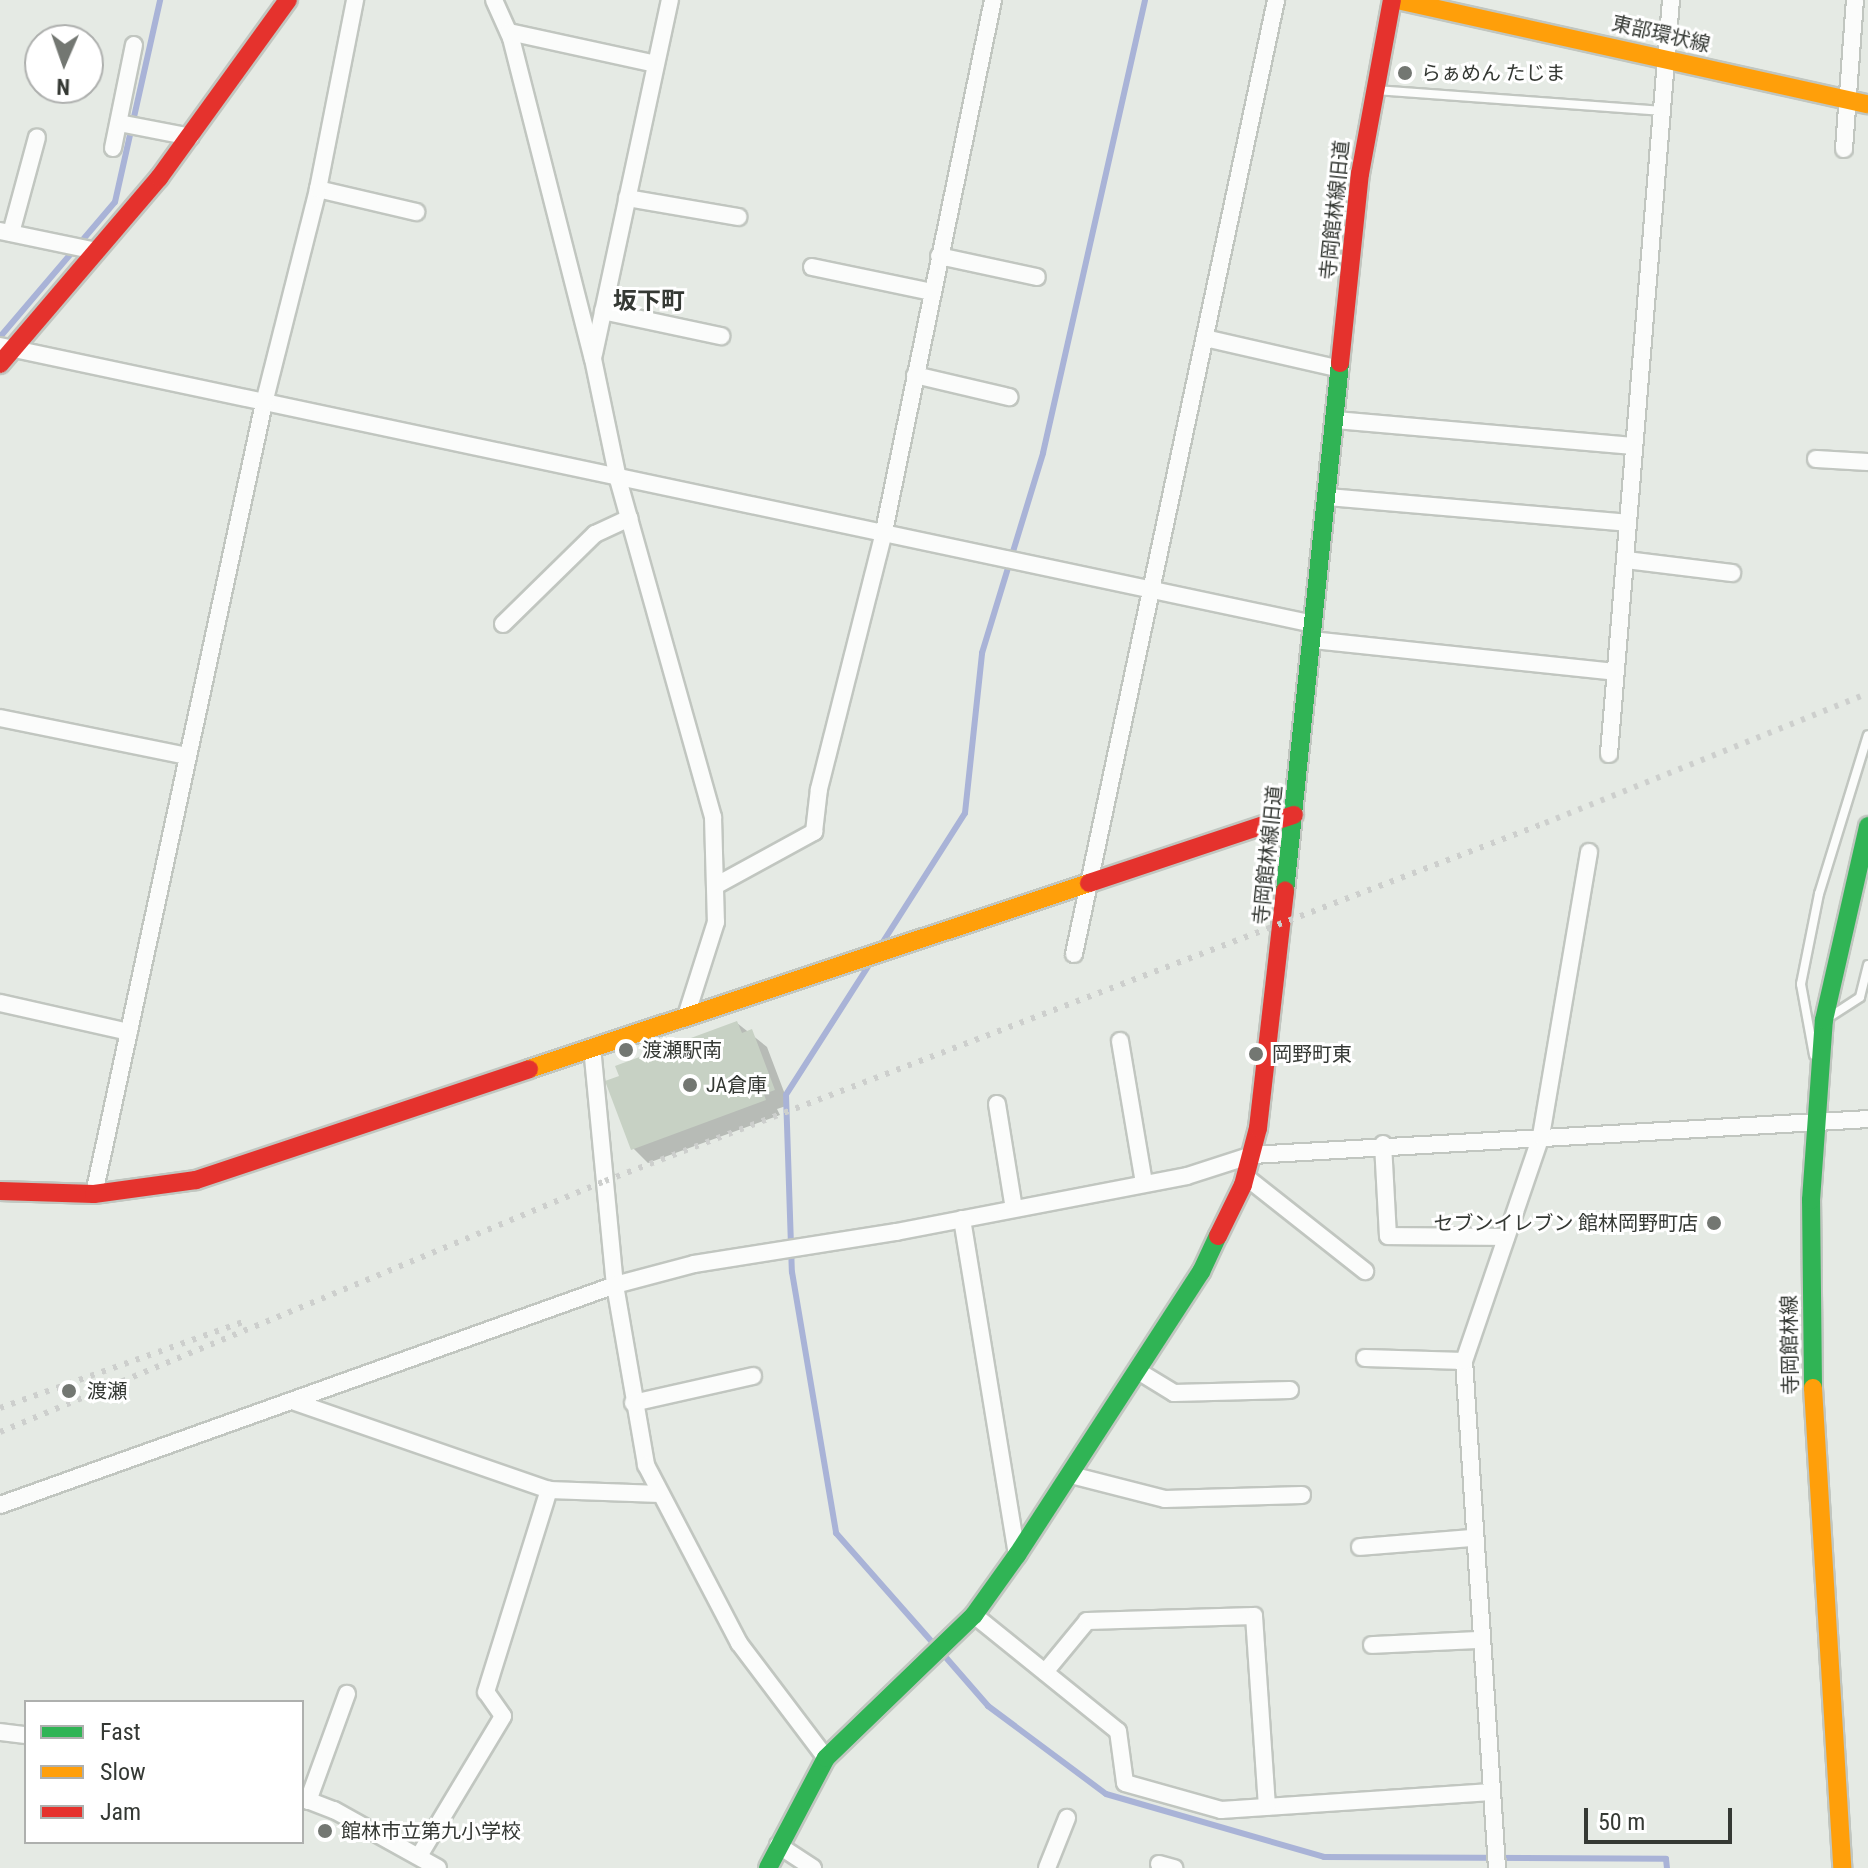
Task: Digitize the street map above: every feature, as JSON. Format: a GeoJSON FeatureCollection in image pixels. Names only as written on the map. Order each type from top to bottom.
{"type":"FeatureCollection","features":[{"type":"Feature","properties":{"kind":"street"},"geometry":{"type":"LineString","coordinates":[[0,364],[6,348],[97,251],[191,137],[288,0]]}},
{"type":"Feature","properties":{"kind":"street"},"geometry":{"type":"LineString","coordinates":[[94,1194],[264,403],[318,189],[355,0]]}},
{"type":"Feature","properties":{"kind":"street"},"geometry":{"type":"LineString","coordinates":[[494,0],[509,32],[593,359],[618,479],[713,817],[717,885],[710,949],[686,1016]]}},
{"type":"Feature","properties":{"kind":"street"},"geometry":{"type":"LineString","coordinates":[[593,359],[670,0]]}},
{"type":"Feature","properties":{"kind":"street"},"geometry":{"type":"LineString","coordinates":[[717,885],[814,832],[819,789],[883,536],[993,0]]}},
{"type":"Feature","properties":{"kind":"street"},"geometry":{"type":"LineString","coordinates":[[1074,954],[1276,0]]}},
{"type":"Feature","properties":{"kind":"street","name":"東部環状線"},"geometry":{"type":"LineString","coordinates":[[1395,0],[1666,57],[1868,104]]}},
{"type":"Feature","properties":{"kind":"street","name":"寺岡館林線旧道"},"geometry":{"type":"LineString","coordinates":[[768,1868],[826,1758],[974,1615],[1017,1555],[1201,1272],[1246,1177],[1252,1155],[1294,815],[1372,90],[1395,0]]}},
{"type":"Feature","properties":{"kind":"street"},"geometry":{"type":"LineString","coordinates":[[1609,754],[1659,111],[1671,0]]}},
{"type":"Feature","properties":{"kind":"street"},"geometry":{"type":"LineString","coordinates":[[1844,149],[1855,0]]}},
{"type":"Feature","properties":{"kind":"street"},"geometry":{"type":"LineString","coordinates":[[509,32],[656,64]]}},
{"type":"Feature","properties":{"kind":"street"},"geometry":{"type":"LineString","coordinates":[[113,148],[134,45]]}},
{"type":"Feature","properties":{"kind":"street"},"geometry":{"type":"LineString","coordinates":[[119,123],[191,137]]}},
{"type":"Feature","properties":{"kind":"street"},"geometry":{"type":"LineString","coordinates":[[37,137],[6,232],[97,251]]}},
{"type":"Feature","properties":{"kind":"street"},"geometry":{"type":"LineString","coordinates":[[318,189],[416,212]]}},
{"type":"Feature","properties":{"kind":"street"},"geometry":{"type":"LineString","coordinates":[[627,198],[738,217]]}},
{"type":"Feature","properties":{"kind":"street"},"geometry":{"type":"LineString","coordinates":[[939,256],[1037,277]]}},
{"type":"Feature","properties":{"kind":"street"},"geometry":{"type":"LineString","coordinates":[[812,267],[932,292]]}},
{"type":"Feature","properties":{"kind":"street"},"geometry":{"type":"LineString","coordinates":[[603,311],[721,336]]}},
{"type":"Feature","properties":{"kind":"street"},"geometry":{"type":"LineString","coordinates":[[1205,338],[1340,369]]}},
{"type":"Feature","properties":{"kind":"street"},"geometry":{"type":"LineString","coordinates":[[6,348],[1152,591],[1312,632],[1614,672]]}},
{"type":"Feature","properties":{"kind":"street"},"geometry":{"type":"LineString","coordinates":[[915,375],[1009,397]]}},
{"type":"Feature","properties":{"kind":"street"},"geometry":{"type":"LineString","coordinates":[[1335,420],[1634,446]]}},
{"type":"Feature","properties":{"kind":"street"},"geometry":{"type":"LineString","coordinates":[[1816,459],[1868,462]]}},
{"type":"Feature","properties":{"kind":"street"},"geometry":{"type":"LineString","coordinates":[[1327,497],[1628,523]]}},
{"type":"Feature","properties":{"kind":"street"},"geometry":{"type":"LineString","coordinates":[[503,624],[595,534],[629,518]]}},
{"type":"Feature","properties":{"kind":"street"},"geometry":{"type":"LineString","coordinates":[[1626,560],[1732,573]]}},
{"type":"Feature","properties":{"kind":"street"},"geometry":{"type":"LineString","coordinates":[[0,718],[187,756]]}},
{"type":"Feature","properties":{"kind":"street"},"geometry":{"type":"LineString","coordinates":[[0,1191],[94,1194],[196,1180],[1294,815]]}},
{"type":"Feature","properties":{"kind":"street","name":"寺岡館林線"},"geometry":{"type":"LineString","coordinates":[[1842,1868],[1812,1370],[1814,1122],[1824,1020],[1868,826]]}},
{"type":"Feature","properties":{"kind":"street"},"geometry":{"type":"LineString","coordinates":[[1497,1868],[1473,1538],[1464,1361],[1541,1136],[1589,852]]}},
{"type":"Feature","properties":{"kind":"street"},"geometry":{"type":"LineString","coordinates":[[0,1003],[129,1032]]}},
{"type":"Feature","properties":{"kind":"street"},"geometry":{"type":"LineString","coordinates":[[1120,1041],[1144,1183]]}},
{"type":"Feature","properties":{"kind":"street"},"geometry":{"type":"LineString","coordinates":[[592,1047],[615,1285],[646,1465],[739,1643],[826,1758]]}},
{"type":"Feature","properties":{"kind":"street"},"geometry":{"type":"LineString","coordinates":[[997,1104],[1014,1209]]}},
{"type":"Feature","properties":{"kind":"street"},"geometry":{"type":"LineString","coordinates":[[0,1505],[615,1285],[694,1264],[1014,1209],[1230,1165],[1252,1155],[1383,1144],[1868,1119]]}},
{"type":"Feature","properties":{"kind":"street"},"geometry":{"type":"LineString","coordinates":[[1383,1144],[1388,1236],[1506,1237]]}},
{"type":"Feature","properties":{"kind":"street"},"geometry":{"type":"LineString","coordinates":[[1246,1177],[1365,1271]]}},
{"type":"Feature","properties":{"kind":"street"},"geometry":{"type":"LineString","coordinates":[[962,1219],[1017,1555]]}},
{"type":"Feature","properties":{"kind":"street"},"geometry":{"type":"LineString","coordinates":[[1365,1358],[1464,1361]]}},
{"type":"Feature","properties":{"kind":"street"},"geometry":{"type":"LineString","coordinates":[[1138,1371],[1174,1393],[1290,1390]]}},
{"type":"Feature","properties":{"kind":"street"},"geometry":{"type":"LineString","coordinates":[[633,1403],[753,1376]]}},
{"type":"Feature","properties":{"kind":"street"},"geometry":{"type":"LineString","coordinates":[[295,1402],[549,1490],[660,1494]]}},
{"type":"Feature","properties":{"kind":"street"},"geometry":{"type":"LineString","coordinates":[[1071,1475],[1165,1499],[1302,1495]]}},
{"type":"Feature","properties":{"kind":"street"},"geometry":{"type":"LineString","coordinates":[[419,1856],[503,1716],[486,1692],[549,1490]]}},
{"type":"Feature","properties":{"kind":"street"},"geometry":{"type":"LineString","coordinates":[[1360,1547],[1473,1538]]}},
{"type":"Feature","properties":{"kind":"street"},"geometry":{"type":"LineString","coordinates":[[974,1615],[1118,1731],[1125,1783],[1221,1810],[1491,1792]]}},
{"type":"Feature","properties":{"kind":"street"},"geometry":{"type":"LineString","coordinates":[[1045,1672],[1087,1621],[1254,1616],[1267,1807]]}},
{"type":"Feature","properties":{"kind":"street"},"geometry":{"type":"LineString","coordinates":[[1372,1645],[1480,1640]]}},
{"type":"Feature","properties":{"kind":"street"},"geometry":{"type":"LineString","coordinates":[[347,1694],[305,1800],[438,1868]]}},
{"type":"Feature","properties":{"kind":"street"},"geometry":{"type":"LineString","coordinates":[[0,1732],[24,1735]]}},
{"type":"Feature","properties":{"kind":"street"},"geometry":{"type":"LineString","coordinates":[[1047,1868],[1067,1818]]}},
{"type":"Feature","properties":{"kind":"street"},"geometry":{"type":"LineString","coordinates":[[778,1845],[813,1868]]}},
{"type":"Feature","properties":{"kind":"lane"},"geometry":{"type":"LineString","coordinates":[[1372,90],[1659,111]]}},
{"type":"Feature","properties":{"kind":"lane"},"geometry":{"type":"LineString","coordinates":[[1819,1067],[1808,1040],[1801,984],[1819,894],[1868,735]]}},
{"type":"Feature","properties":{"kind":"lane"},"geometry":{"type":"LineString","coordinates":[[1824,1020],[1860,997],[1868,965]]}},
{"type":"Feature","properties":{"kind":"building","name":"JA倉庫"},"geometry":{"type":"Polygon","coordinates":[[[737,1021],[742,1033],[752,1029],[775,1090],[764,1094],[766,1100],[631,1150],[605,1081],[619,1076],[615,1066],[737,1021]]]}},
{"type":"Feature","properties":{"kind":"waterway"},"geometry":{"type":"LineString","coordinates":[[0,337],[115,202],[160,0]]}},
{"type":"Feature","properties":{"kind":"waterway"},"geometry":{"type":"LineString","coordinates":[[881,945],[965,813],[982,653],[1043,453],[1145,0]]}},
{"type":"Feature","properties":{"kind":"waterway"},"geometry":{"type":"LineString","coordinates":[[869,965],[786,1095],[792,1272],[836,1533],[934,1644]]}},
{"type":"Feature","properties":{"kind":"waterway"},"geometry":{"type":"LineString","coordinates":[[942,1653],[988,1706],[1106,1794],[1324,1857],[1666,1859],[1667,1868]]}},
{"type":"Feature","properties":{"kind":"railway"},"geometry":{"type":"LineString","coordinates":[[0,1432],[605,1181],[1545,823],[1868,693]]}},
{"type":"Feature","properties":{"kind":"railway"},"geometry":{"type":"LineString","coordinates":[[0,1408],[246,1321]]}},
{"type":"Feature","properties":{"kind":"traffic: fast"},"geometry":{"type":"LineString","coordinates":[[1285,891],[1340,363]]}},
{"type":"Feature","properties":{"kind":"traffic: fast"},"geometry":{"type":"LineString","coordinates":[[1813,1388],[1811,1200],[1824,1020],[1868,826]]}},
{"type":"Feature","properties":{"kind":"traffic: fast"},"geometry":{"type":"LineString","coordinates":[[768,1868],[826,1758],[974,1615],[1017,1555],[1201,1272],[1218,1236]]}},
{"type":"Feature","properties":{"kind":"traffic: slow"},"geometry":{"type":"LineString","coordinates":[[1397,0],[1868,104]]}},
{"type":"Feature","properties":{"kind":"traffic: slow"},"geometry":{"type":"LineString","coordinates":[[529,1069],[1089,883]]}},
{"type":"Feature","properties":{"kind":"traffic: slow"},"geometry":{"type":"LineString","coordinates":[[1813,1388],[1842,1868]]}},
{"type":"Feature","properties":{"kind":"traffic: jam"},"geometry":{"type":"LineString","coordinates":[[0,364],[159,178],[288,0]]}},
{"type":"Feature","properties":{"kind":"traffic: jam"},"geometry":{"type":"LineString","coordinates":[[1340,363],[1360,174],[1392,0]]}},
{"type":"Feature","properties":{"kind":"traffic: jam"},"geometry":{"type":"LineString","coordinates":[[1089,883],[1294,815]]}},
{"type":"Feature","properties":{"kind":"traffic: jam"},"geometry":{"type":"LineString","coordinates":[[1218,1236],[1243,1185],[1258,1128],[1285,891]]}},
{"type":"Feature","properties":{"kind":"traffic: jam"},"geometry":{"type":"LineString","coordinates":[[0,1191],[94,1194],[196,1180],[529,1069]]}},
{"type":"Feature","properties":{"kind":"place","name":"らぁめん たじま"},"geometry":{"type":"Point","coordinates":[1405,73]}},
{"type":"Feature","properties":{"kind":"place","name":"渡瀬駅南"},"geometry":{"type":"Point","coordinates":[626,1050]}},
{"type":"Feature","properties":{"kind":"place","name":"岡野町東"},"geometry":{"type":"Point","coordinates":[1256,1054]}},
{"type":"Feature","properties":{"kind":"place","name":"JA倉庫"},"geometry":{"type":"Point","coordinates":[690,1085]}},
{"type":"Feature","properties":{"kind":"place","name":"セブンイレブン 館林岡野町店"},"geometry":{"type":"Point","coordinates":[1714,1223]}},
{"type":"Feature","properties":{"kind":"place","name":"渡瀬"},"geometry":{"type":"Point","coordinates":[69,1391]}},
{"type":"Feature","properties":{"kind":"place","name":"館林市立第九小学校"},"geometry":{"type":"Point","coordinates":[325,1831]}},
{"type":"Feature","properties":{"kind":"district","name":"坂下町"},"geometry":{"type":"Point","coordinates":[649,302]}}]}
